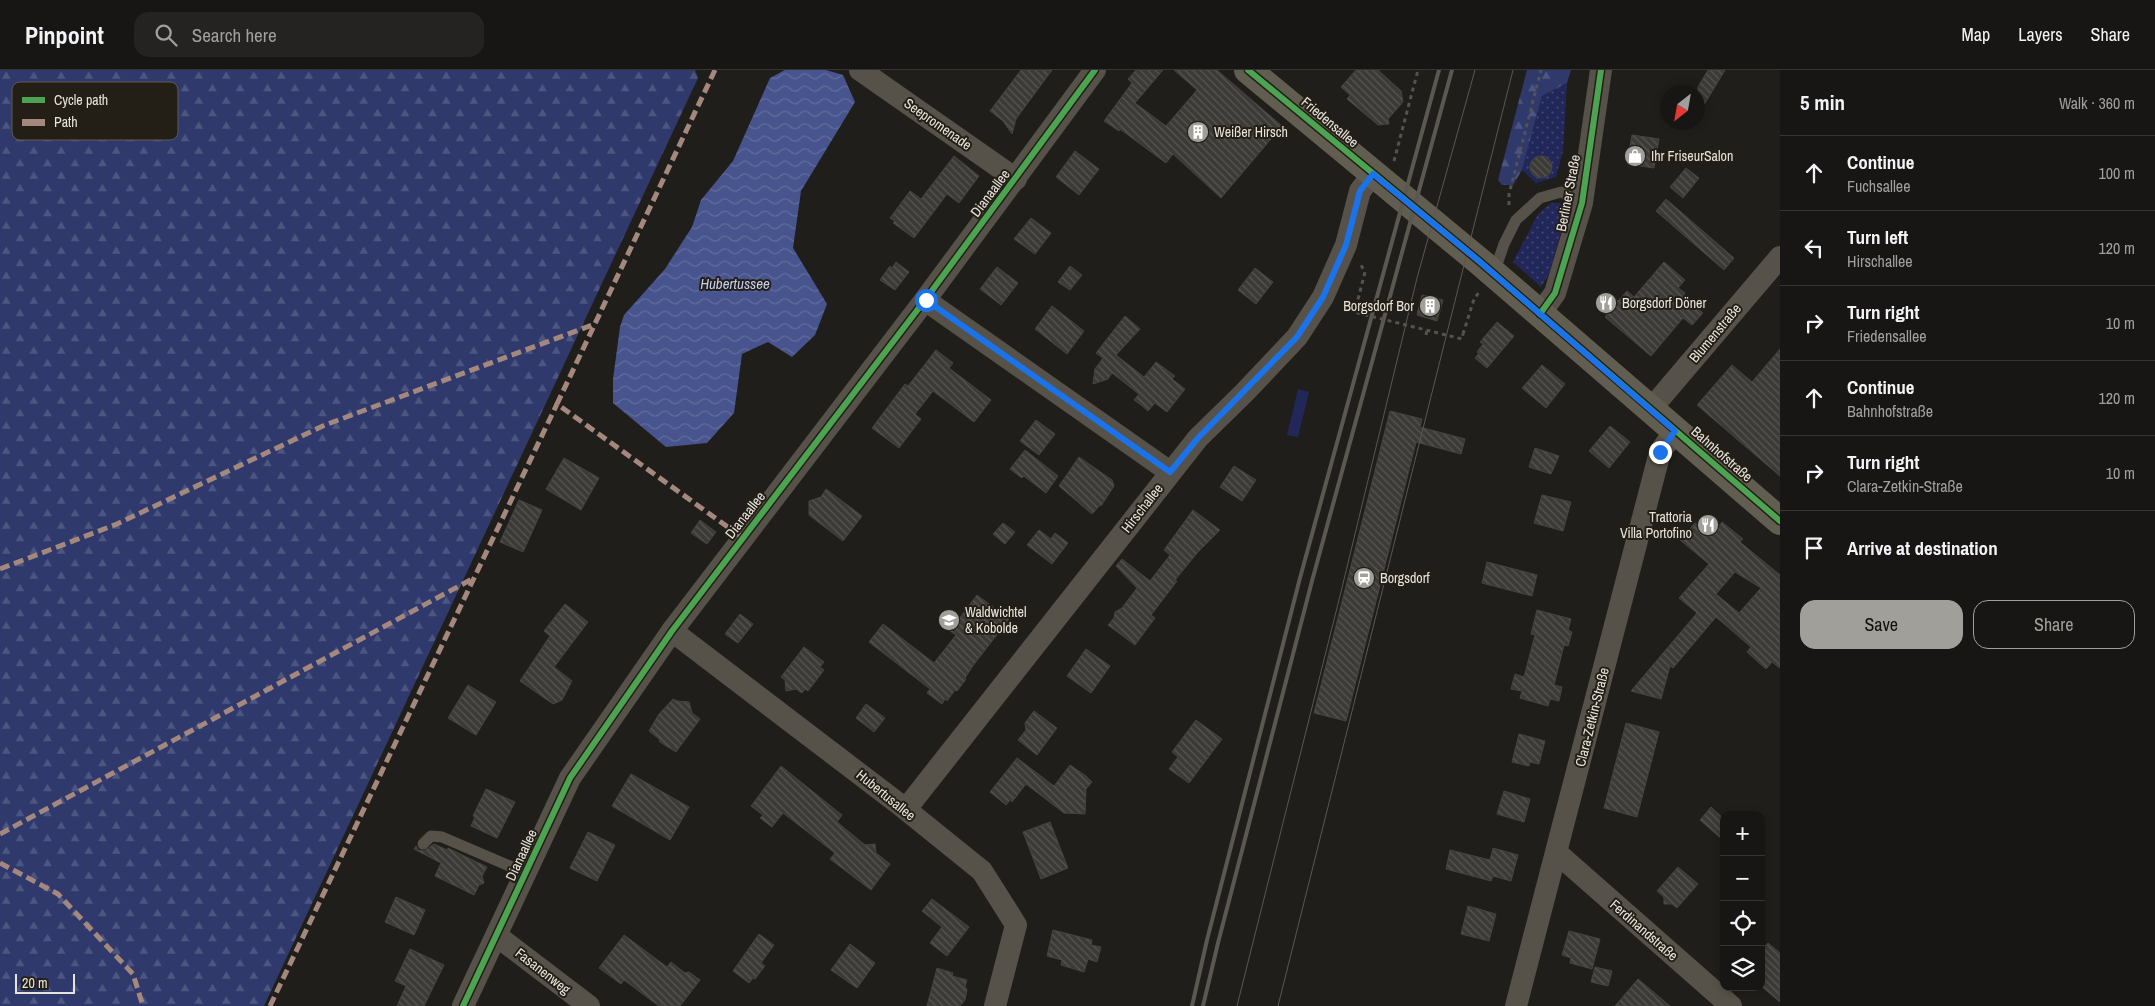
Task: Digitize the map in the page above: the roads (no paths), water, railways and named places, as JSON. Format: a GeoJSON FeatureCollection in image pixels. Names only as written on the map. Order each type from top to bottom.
{"type":"FeatureCollection","features":[{"type":"Feature","properties":{"kind":"street","name":"Seepromenade"},"geometry":{"type":"LineString","coordinates":[[860,70],[1016,178]]}},
{"type":"Feature","properties":{"kind":"street","name":"Dianaallee"},"geometry":{"type":"LineString","coordinates":[[463,1006],[570,778],[672,630],[926,300],[1095,70]]}},
{"type":"Feature","properties":{"kind":"street","name":"Friedensallee"},"geometry":{"type":"LineString","coordinates":[[1248,70],[1379,187]]}},
{"type":"Feature","properties":{"kind":"street","name":"Berliner Straße"},"geometry":{"type":"LineString","coordinates":[[1540,314],[1556,293],[1582,204],[1601,70]]}},
{"type":"Feature","properties":{"kind":"street","name":"Bahnhofstraße"},"geometry":{"type":"LineString","coordinates":[[1379,187],[1494,274],[1780,521]]}},
{"type":"Feature","properties":{"kind":"street","name":"Hirschallee"},"geometry":{"type":"LineString","coordinates":[[906,809],[1198,438],[1297,337],[1323,297],[1346,245],[1379,187]]}},
{"type":"Feature","properties":{"kind":"street","name":"Blumenstraße"},"geometry":{"type":"LineString","coordinates":[[1650,410],[1780,257]]}},
{"type":"Feature","properties":{"kind":"street"},"geometry":{"type":"LineString","coordinates":[[926,300],[1170,472]]}},
{"type":"Feature","properties":{"kind":"street","name":"Clara-Zetkin-Straße"},"geometry":{"type":"LineString","coordinates":[[1516,1006],[1660,452],[1675,431]]}},
{"type":"Feature","properties":{"kind":"street","name":"Hubertusallee"},"geometry":{"type":"LineString","coordinates":[[672,630],[906,809],[982,871],[1016,925],[995,1006]]}},
{"type":"Feature","properties":{"kind":"street","name":"Ferdinandstraße"},"geometry":{"type":"LineString","coordinates":[[1557,853],[1731,1006]]}},
{"type":"Feature","properties":{"kind":"street","name":"Fasanenweg"},"geometry":{"type":"LineString","coordinates":[[497,936],[588,1006]]}},
{"type":"Feature","properties":{"kind":"lane"},"geometry":{"type":"LineString","coordinates":[[1494,274],[1502,249],[1516,220],[1540,198],[1561,192],[1582,204]]}},
{"type":"Feature","properties":{"kind":"lane"},"geometry":{"type":"LineString","coordinates":[[423,844],[431,836],[442,837],[526,873]]}},
{"type":"Feature","properties":{"kind":"water","name":"Hubertussee"},"geometry":{"type":"Polygon","coordinates":[[[785,70],[826,70],[843,75],[855,102],[801,191],[793,248],[827,304],[815,335],[792,357],[768,342],[742,354],[734,413],[707,443],[666,447],[613,403],[613,379],[620,327],[624,315],[665,269],[692,227],[701,200],[733,161],[770,78],[785,70]]]}},
{"type":"Feature","properties":{"kind":"tram line"},"geometry":{"type":"LineString","coordinates":[[1237,1006],[1340,596],[1417,278],[1475,70]]}},
{"type":"Feature","properties":{"kind":"tram line"},"geometry":{"type":"LineString","coordinates":[[1278,1006],[1513,70]]}},
{"type":"Feature","properties":{"kind":"railway"},"geometry":{"type":"LineString","coordinates":[[1192,1006],[1207,940],[1300,578],[1439,70]]}},
{"type":"Feature","properties":{"kind":"railway"},"geometry":{"type":"LineString","coordinates":[[1203,1006],[1312,581],[1452,70]]}},
{"type":"Feature","properties":{"kind":"place","name":"Weißer Hirsch"},"geometry":{"type":"Point","coordinates":[1198,132]}},
{"type":"Feature","properties":{"kind":"place","name":"Ihr FriseurSalon"},"geometry":{"type":"Point","coordinates":[1635,156]}},
{"type":"Feature","properties":{"kind":"place","name":"Borgsdorf Döner"},"geometry":{"type":"Point","coordinates":[1606,303]}},
{"type":"Feature","properties":{"kind":"place","name":"Borgsdorf Bor"},"geometry":{"type":"Point","coordinates":[1430,306]}},
{"type":"Feature","properties":{"kind":"place","name":"Trattoria Villa Portofino"},"geometry":{"type":"Point","coordinates":[1708,525]}},
{"type":"Feature","properties":{"kind":"place","name":"Borgsdorf"},"geometry":{"type":"Point","coordinates":[1364,578]}},
{"type":"Feature","properties":{"kind":"place","name":"Waldwichtel & Kobolde"},"geometry":{"type":"Point","coordinates":[949,620]}}]}
